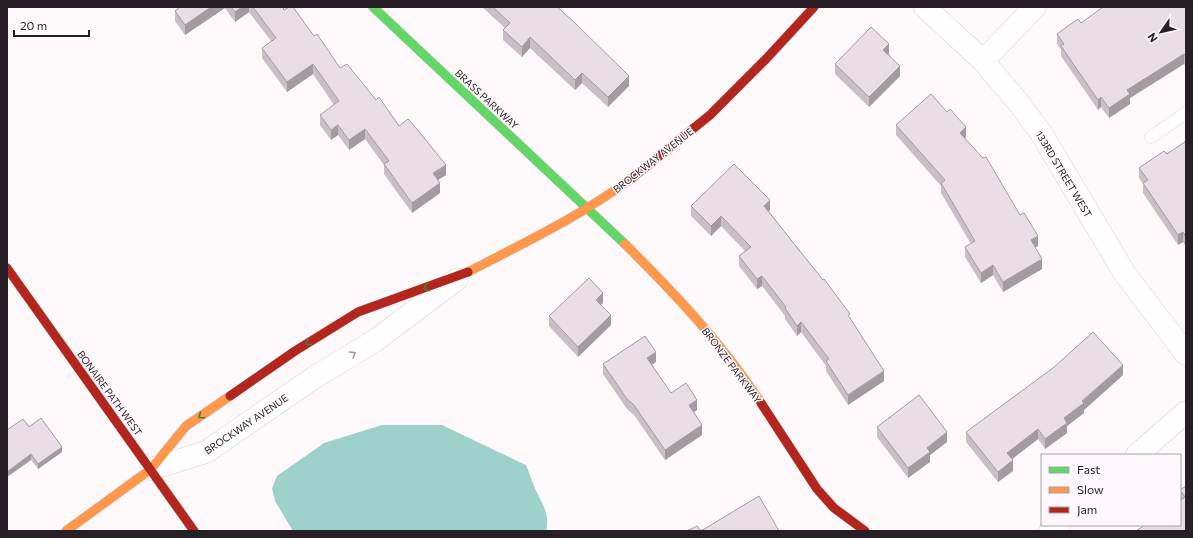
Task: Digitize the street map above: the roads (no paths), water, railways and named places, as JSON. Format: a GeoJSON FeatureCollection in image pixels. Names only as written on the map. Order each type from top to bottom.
{"type":"FeatureCollection","features":[{"type":"Feature","properties":{"kind":"street","name":"BRASS PARKWAY"},"geometry":{"type":"LineString","coordinates":[[373,7],[587,207]]}},
{"type":"Feature","properties":{"kind":"street","name":"BROCKWAY AVENUE"},"geometry":{"type":"LineString","coordinates":[[151,469],[186,426],[295,351],[358,312],[462,275],[568,220],[587,207],[608,196],[659,157],[710,114],[766,60],[814,7]]}},
{"type":"Feature","properties":{"kind":"street","name":"133RD STREET WEST"},"geometry":{"type":"LineString","coordinates":[[925,7],[983,61],[1018,102],[1041,133],[1125,274],[1186,354]]}},
{"type":"Feature","properties":{"kind":"street"},"geometry":{"type":"LineString","coordinates":[[983,61],[1035,7]]}},
{"type":"Feature","properties":{"kind":"street","name":"BRONZE PARKWAY"},"geometry":{"type":"LineString","coordinates":[[587,207],[610,228],[690,311],[753,390],[817,489],[834,508],[865,531]]}},
{"type":"Feature","properties":{"kind":"street","name":"BONAIRE PATH WEST"},"geometry":{"type":"LineString","coordinates":[[7,268],[194,531]]}},
{"type":"Feature","properties":{"kind":"street","name":"BROCKWAY AVENUE"},"geometry":{"type":"LineString","coordinates":[[151,469],[206,452],[315,377],[376,340],[462,275]]}},
{"type":"Feature","properties":{"kind":"street"},"geometry":{"type":"LineString","coordinates":[[1138,454],[1186,412]]}},
{"type":"Feature","properties":{"kind":"street"},"geometry":{"type":"LineString","coordinates":[[66,531],[151,469]]}},
{"type":"Feature","properties":{"kind":"lane"},"geometry":{"type":"LineString","coordinates":[[1151,137],[1186,113]]}}]}
